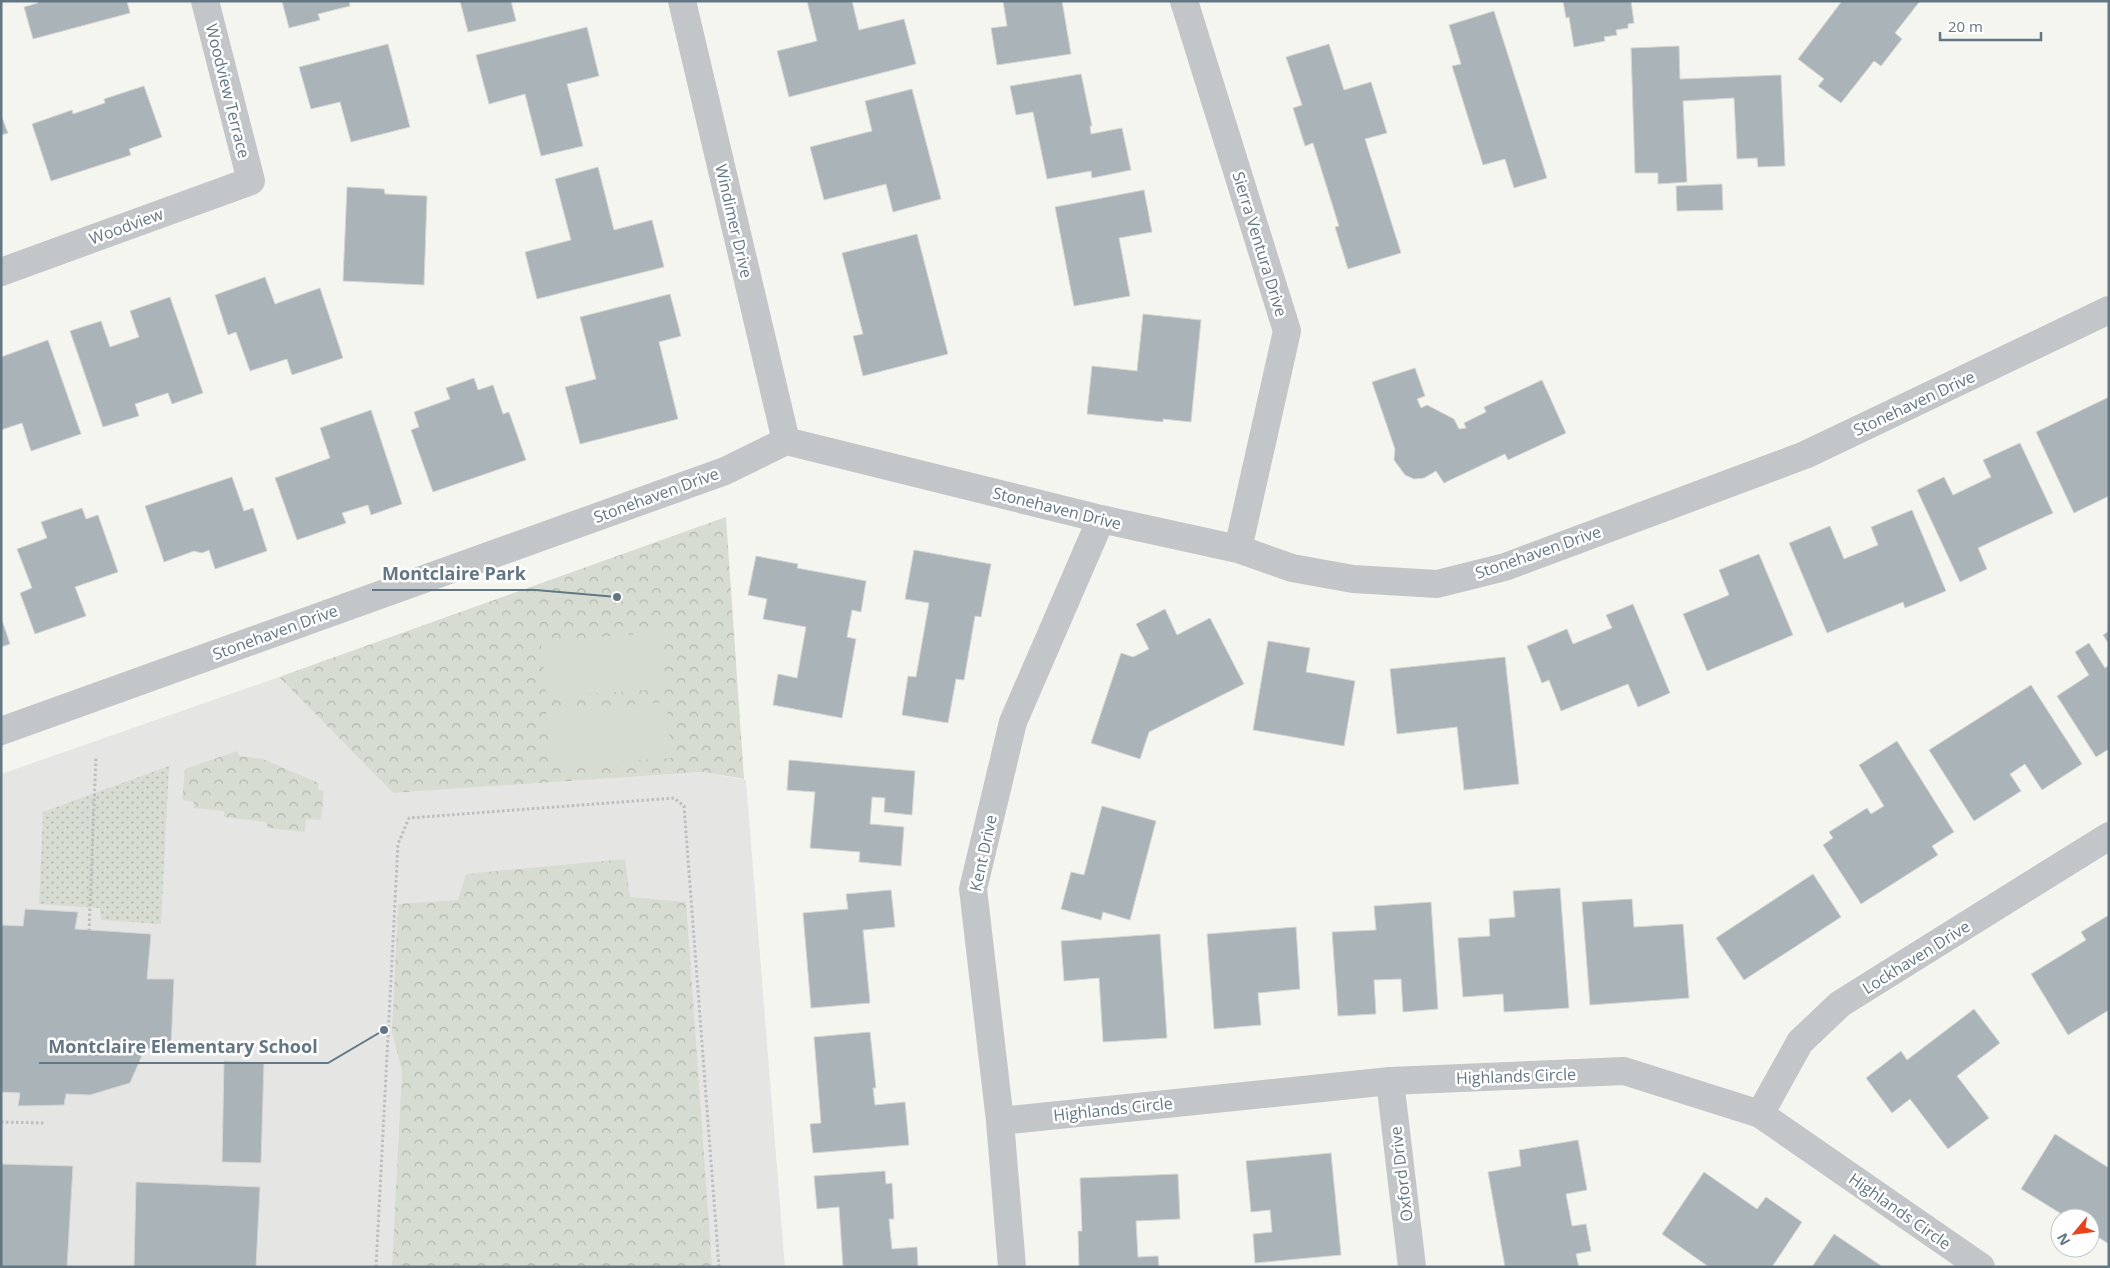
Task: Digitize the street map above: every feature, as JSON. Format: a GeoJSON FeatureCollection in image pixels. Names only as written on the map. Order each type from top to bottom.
{"type":"FeatureCollection","features":[{"type":"Feature","properties":{"kind":"street","name":"Woodview Terrace"},"geometry":{"type":"LineString","coordinates":[[205,1],[251,181]]}},
{"type":"Feature","properties":{"kind":"street","name":"Windimer Drive"},"geometry":{"type":"LineString","coordinates":[[682,1],[786,441]]}},
{"type":"Feature","properties":{"kind":"street","name":"Sierra Ventura Drive"},"geometry":{"type":"LineString","coordinates":[[1184,1],[1287,331],[1238,549]]}},
{"type":"Feature","properties":{"kind":"street","name":"Woodview"},"geometry":{"type":"LineString","coordinates":[[1,272],[251,181]]}},
{"type":"Feature","properties":{"kind":"street","name":"Stonehaven Drive"},"geometry":{"type":"LineString","coordinates":[[1,731],[724,470],[786,441],[1101,518],[1238,549],[1292,568],[1354,579],[1437,584],[1505,567],[1805,455],[2109,310]]}},
{"type":"Feature","properties":{"kind":"street","name":"Kent Drive"},"geometry":{"type":"LineString","coordinates":[[1012,1267],[1000,1121],[973,889],[1013,722],[1101,518]]}},
{"type":"Feature","properties":{"kind":"street","name":"Lockhaven Drive"},"geometry":{"type":"LineString","coordinates":[[1760,1114],[1800,1042],[1840,1004],[2109,836]]}},
{"type":"Feature","properties":{"kind":"street","name":"Highlands Circle"},"geometry":{"type":"LineString","coordinates":[[1000,1121],[1390,1081],[1624,1071],[1760,1114],[1981,1267]]}},
{"type":"Feature","properties":{"kind":"street","name":"Oxford Drive"},"geometry":{"type":"LineString","coordinates":[[1390,1081],[1412,1267]]}},
{"type":"Feature","properties":{"kind":"path"},"geometry":{"type":"LineString","coordinates":[[89,930],[96,756]]}},
{"type":"Feature","properties":{"kind":"path"},"geometry":{"type":"LineString","coordinates":[[376,1267],[398,844],[409,818],[674,798],[684,806],[719,1267]]}},
{"type":"Feature","properties":{"kind":"path"},"geometry":{"type":"LineString","coordinates":[[1,1122],[45,1123]]}},
{"type":"Feature","properties":{"kind":"shaded area"},"geometry":{"type":"Polygon","coordinates":[[[279,677],[393,793],[703,772],[746,780],[785,1267],[1,1267],[1,774],[279,677]]]}},
{"type":"Feature","properties":{"kind":"green space"},"geometry":{"type":"Polygon","coordinates":[[[726,517],[744,779],[703,772],[393,793],[279,677],[726,517]]]}},
{"type":"Feature","properties":{"kind":"green space"},"geometry":{"type":"Polygon","coordinates":[[[662,632],[666,689],[546,696],[541,642],[662,632]]]}},
{"type":"Feature","properties":{"kind":"green space"},"geometry":{"type":"Polygon","coordinates":[[[667,702],[671,758],[551,766],[546,711],[667,702]]]}},
{"type":"Feature","properties":{"kind":"green space"},"geometry":{"type":"Polygon","coordinates":[[[237,751],[240,756],[263,759],[319,783],[318,789],[324,791],[321,820],[306,819],[305,832],[268,828],[266,822],[224,817],[224,811],[193,808],[194,802],[182,800],[185,769],[237,751]]]}},
{"type":"Feature","properties":{"kind":"green space"},"geometry":{"type":"Polygon","coordinates":[[[169,766],[161,924],[101,920],[100,908],[39,904],[43,812],[169,766]]]}},
{"type":"Feature","properties":{"kind":"green space"},"geometry":{"type":"Polygon","coordinates":[[[625,859],[630,897],[686,902],[712,1267],[392,1267],[402,1071],[392,1032],[398,904],[458,900],[466,874],[625,859]]]}},
{"type":"Feature","properties":{"kind":"building"},"geometry":{"type":"Polygon","coordinates":[[[37,1],[127,1],[130,13],[33,39],[24,7],[38,3],[37,1]]]}},
{"type":"Feature","properties":{"kind":"building"},"geometry":{"type":"Polygon","coordinates":[[[282,1],[349,1],[350,6],[318,14],[320,20],[289,28],[282,1]]]}},
{"type":"Feature","properties":{"kind":"building"},"geometry":{"type":"Polygon","coordinates":[[[460,1],[511,1],[516,21],[468,32],[460,1]]]}},
{"type":"Feature","properties":{"kind":"building"},"geometry":{"type":"Polygon","coordinates":[[[807,1],[852,1],[859,30],[904,19],[916,64],[789,97],[777,51],[817,41],[807,1]]]}},
{"type":"Feature","properties":{"kind":"building"},"geometry":{"type":"Polygon","coordinates":[[[1003,1],[1062,1],[1071,54],[997,65],[991,28],[1007,26],[1003,1]]]}},
{"type":"Feature","properties":{"kind":"building"},"geometry":{"type":"Polygon","coordinates":[[[1563,1],[1631,1],[1634,23],[1628,24],[1628,28],[1616,30],[1617,35],[1604,37],[1605,41],[1574,47],[1569,17],[1566,18],[1563,1]]]}},
{"type":"Feature","properties":{"kind":"building"},"geometry":{"type":"Polygon","coordinates":[[[1842,1],[1920,1],[1895,33],[1902,39],[1881,66],[1874,61],[1841,103],[1818,86],[1824,79],[1798,59],[1842,1]]]}},
{"type":"Feature","properties":{"kind":"building"},"geometry":{"type":"Polygon","coordinates":[[[1494,11],[1547,178],[1514,188],[1505,159],[1483,165],[1452,66],[1461,64],[1449,25],[1494,11]]]}},
{"type":"Feature","properties":{"kind":"building"},"geometry":{"type":"Polygon","coordinates":[[[587,27],[599,76],[567,84],[583,146],[541,156],[525,94],[489,104],[476,55],[587,27]]]}},
{"type":"Feature","properties":{"kind":"building"},"geometry":{"type":"Polygon","coordinates":[[[388,44],[410,127],[351,142],[340,102],[311,109],[299,67],[388,44]]]}},
{"type":"Feature","properties":{"kind":"building"},"geometry":{"type":"Polygon","coordinates":[[[1329,44],[1344,90],[1371,82],[1387,133],[1365,139],[1401,253],[1348,269],[1335,227],[1339,226],[1313,143],[1305,146],[1293,108],[1302,105],[1286,57],[1329,44]]]}},
{"type":"Feature","properties":{"kind":"building"},"geometry":{"type":"Polygon","coordinates":[[[1679,46],[1680,79],[1781,75],[1785,166],[1758,167],[1757,158],[1737,159],[1734,98],[1683,101],[1687,182],[1658,184],[1658,173],[1635,173],[1631,48],[1679,46]]]}},
{"type":"Feature","properties":{"kind":"building"},"geometry":{"type":"Polygon","coordinates":[[[1081,74],[1092,126],[1090,126],[1091,134],[1122,128],[1131,170],[1092,178],[1091,171],[1047,179],[1033,112],[1016,115],[1010,86],[1081,74]]]}},
{"type":"Feature","properties":{"kind":"building"},"geometry":{"type":"Polygon","coordinates":[[[144,86],[162,137],[129,149],[131,155],[51,181],[32,124],[72,110],[73,114],[105,103],[104,99],[144,86]]]}},
{"type":"Feature","properties":{"kind":"building"},"geometry":{"type":"Polygon","coordinates":[[[912,89],[941,199],[893,212],[886,184],[824,200],[810,147],[872,131],[865,101],[912,89]]]}},
{"type":"Feature","properties":{"kind":"building"},"geometry":{"type":"Polygon","coordinates":[[[1,115],[8,133],[1,135],[1,115]]]}},
{"type":"Feature","properties":{"kind":"building"},"geometry":{"type":"Polygon","coordinates":[[[598,167],[614,230],[652,220],[664,267],[537,299],[525,252],[571,240],[555,179],[598,167]]]}},
{"type":"Feature","properties":{"kind":"building"},"geometry":{"type":"Polygon","coordinates":[[[1722,184],[1723,210],[1677,211],[1676,186],[1722,184]]]}},
{"type":"Feature","properties":{"kind":"building"},"geometry":{"type":"Polygon","coordinates":[[[347,187],[384,189],[385,194],[427,196],[424,285],[343,281],[347,187]]]}},
{"type":"Feature","properties":{"kind":"building"},"geometry":{"type":"Polygon","coordinates":[[[1144,190],[1152,232],[1119,238],[1130,296],[1074,306],[1055,207],[1144,190]]]}},
{"type":"Feature","properties":{"kind":"building"},"geometry":{"type":"Polygon","coordinates":[[[917,234],[948,354],[863,376],[853,336],[863,334],[842,253],[917,234]]]}},
{"type":"Feature","properties":{"kind":"building"},"geometry":{"type":"Polygon","coordinates":[[[265,277],[275,304],[320,288],[343,358],[292,375],[287,359],[250,371],[236,332],[228,335],[215,295],[265,277]]]}},
{"type":"Feature","properties":{"kind":"building"},"geometry":{"type":"Polygon","coordinates":[[[670,294],[681,336],[659,342],[678,419],[580,444],[565,387],[596,379],[580,317],[670,294]]]}},
{"type":"Feature","properties":{"kind":"building"},"geometry":{"type":"Polygon","coordinates":[[[170,297],[203,393],[172,404],[168,393],[135,404],[139,416],[103,427],[70,331],[101,321],[110,347],[139,337],[130,311],[170,297]]]}},
{"type":"Feature","properties":{"kind":"building"},"geometry":{"type":"Polygon","coordinates":[[[1143,314],[1201,320],[1191,422],[1163,419],[1163,422],[1087,414],[1092,366],[1137,371],[1143,314]]]}},
{"type":"Feature","properties":{"kind":"building"},"geometry":{"type":"Polygon","coordinates":[[[48,340],[81,434],[31,451],[22,423],[1,430],[1,357],[48,340]]]}},
{"type":"Feature","properties":{"kind":"building"},"geometry":{"type":"Polygon","coordinates":[[[1415,368],[1425,396],[1417,399],[1421,408],[1427,405],[1454,419],[1459,429],[1466,428],[1464,423],[1486,412],[1484,407],[1542,380],[1566,433],[1508,460],[1505,454],[1444,483],[1436,471],[1424,478],[1414,479],[1405,475],[1394,460],[1395,449],[1372,382],[1415,368]]]}},
{"type":"Feature","properties":{"kind":"building"},"geometry":{"type":"Polygon","coordinates":[[[474,378],[478,390],[493,385],[503,414],[509,412],[526,460],[433,492],[411,430],[419,427],[414,412],[450,399],[446,388],[474,378]]]}},
{"type":"Feature","properties":{"kind":"building"},"geometry":{"type":"Polygon","coordinates":[[[2109,397],[2109,496],[2074,513],[2036,432],[2109,397]]]}},
{"type":"Feature","properties":{"kind":"building"},"geometry":{"type":"Polygon","coordinates":[[[371,410],[402,504],[371,515],[368,505],[342,513],[346,523],[297,540],[275,478],[330,458],[320,428],[371,410]]]}},
{"type":"Feature","properties":{"kind":"building"},"geometry":{"type":"Polygon","coordinates":[[[2020,443],[2053,513],[1978,548],[1987,569],[1960,582],[1917,490],[1944,477],[1953,495],[1991,477],[1983,460],[2020,443]]]}},
{"type":"Feature","properties":{"kind":"building"},"geometry":{"type":"Polygon","coordinates":[[[232,477],[244,511],[253,508],[267,551],[215,569],[209,550],[202,553],[194,551],[164,562],[145,506],[232,477]]]}},
{"type":"Feature","properties":{"kind":"building"},"geometry":{"type":"Polygon","coordinates":[[[82,508],[86,519],[98,515],[118,572],[75,587],[86,616],[35,634],[20,593],[32,588],[17,549],[47,538],[41,522],[82,508]]]}},
{"type":"Feature","properties":{"kind":"building"},"geometry":{"type":"Polygon","coordinates":[[[1912,510],[1946,591],[1905,608],[1903,602],[1827,633],[1789,543],[1830,526],[1844,559],[1878,545],[1871,527],[1912,510]]]}},
{"type":"Feature","properties":{"kind":"building"},"geometry":{"type":"Polygon","coordinates":[[[914,550],[991,564],[981,617],[975,616],[964,680],[956,679],[948,723],[902,715],[908,676],[916,677],[929,603],[905,599],[914,550]]]}},
{"type":"Feature","properties":{"kind":"building"},"geometry":{"type":"Polygon","coordinates":[[[1759,554],[1793,635],[1707,671],[1683,614],[1729,595],[1719,570],[1759,554]]]}},
{"type":"Feature","properties":{"kind":"building"},"geometry":{"type":"Polygon","coordinates":[[[756,556],[798,564],[797,568],[866,581],[861,612],[852,610],[847,637],[856,639],[842,718],[773,705],[778,674],[797,678],[806,627],[763,619],[767,599],[748,595],[756,556]]]}},
{"type":"Feature","properties":{"kind":"building"},"geometry":{"type":"Polygon","coordinates":[[[1633,604],[1670,693],[1638,707],[1628,684],[1561,711],[1549,680],[1542,683],[1527,646],[1567,629],[1573,644],[1612,628],[1606,615],[1633,604]]]}},
{"type":"Feature","properties":{"kind":"building"},"geometry":{"type":"Polygon","coordinates":[[[1165,609],[1177,635],[1210,618],[1244,684],[1149,732],[1140,759],[1091,743],[1121,653],[1133,657],[1149,649],[1136,624],[1165,609]]]}},
{"type":"Feature","properties":{"kind":"building"},"geometry":{"type":"Polygon","coordinates":[[[1,617],[10,644],[1,647],[1,617]]]}},
{"type":"Feature","properties":{"kind":"building"},"geometry":{"type":"Polygon","coordinates":[[[2109,631],[2109,644],[2103,635],[2109,631]]]}},
{"type":"Feature","properties":{"kind":"building"},"geometry":{"type":"Polygon","coordinates":[[[1268,641],[1310,648],[1306,672],[1355,681],[1344,746],[1253,730],[1268,641]]]}},
{"type":"Feature","properties":{"kind":"building"},"geometry":{"type":"Polygon","coordinates":[[[2089,643],[2105,668],[2109,665],[2109,749],[2096,757],[2057,696],[2089,675],[2075,652],[2089,643]]]}},
{"type":"Feature","properties":{"kind":"building"},"geometry":{"type":"Polygon","coordinates":[[[1505,657],[1519,784],[1464,790],[1457,727],[1397,734],[1390,669],[1505,657]]]}},
{"type":"Feature","properties":{"kind":"building"},"geometry":{"type":"Polygon","coordinates":[[[2031,685],[2082,764],[2042,790],[2025,764],[2010,774],[2021,791],[1974,821],[1929,750],[2031,685]]]}},
{"type":"Feature","properties":{"kind":"building"},"geometry":{"type":"Polygon","coordinates":[[[1897,741],[1954,832],[1932,846],[1938,855],[1861,904],[1823,845],[1833,838],[1829,832],[1867,808],[1871,814],[1884,806],[1859,765],[1897,741]]]}},
{"type":"Feature","properties":{"kind":"building"},"geometry":{"type":"Polygon","coordinates":[[[789,760],[915,771],[912,815],[884,812],[885,798],[872,797],[870,824],[904,827],[901,866],[859,862],[860,852],[810,848],[815,792],[787,790],[789,760]]]}},
{"type":"Feature","properties":{"kind":"building"},"geometry":{"type":"Polygon","coordinates":[[[1102,806],[1156,821],[1130,920],[1103,912],[1101,920],[1061,909],[1071,872],[1084,875],[1102,806]]]}},
{"type":"Feature","properties":{"kind":"building"},"geometry":{"type":"Polygon","coordinates":[[[1813,874],[1841,917],[1744,980],[1716,938],[1813,874]]]}},
{"type":"Feature","properties":{"kind":"building"},"geometry":{"type":"Polygon","coordinates":[[[1560,888],[1569,1008],[1504,1012],[1503,994],[1463,997],[1458,938],[1490,936],[1489,919],[1515,917],[1513,891],[1560,888]]]}},
{"type":"Feature","properties":{"kind":"building"},"geometry":{"type":"Polygon","coordinates":[[[891,890],[895,927],[863,930],[870,1003],[811,1008],[803,913],[848,909],[846,894],[891,890]]]}},
{"type":"Feature","properties":{"kind":"building"},"geometry":{"type":"Polygon","coordinates":[[[1632,899],[1634,927],[1683,924],[1689,998],[1590,1005],[1582,902],[1632,899]]]}},
{"type":"Feature","properties":{"kind":"building"},"geometry":{"type":"Polygon","coordinates":[[[1431,902],[1438,1009],[1403,1012],[1401,979],[1374,980],[1376,1014],[1338,1016],[1332,932],[1376,930],[1374,906],[1431,902]]]}},
{"type":"Feature","properties":{"kind":"building"},"geometry":{"type":"Polygon","coordinates":[[[25,909],[78,912],[75,929],[151,934],[147,979],[174,979],[171,1048],[145,1049],[130,1083],[90,1095],[66,1094],[64,1105],[18,1106],[20,1093],[1,1092],[1,925],[23,926],[25,909]]]}},
{"type":"Feature","properties":{"kind":"building"},"geometry":{"type":"Polygon","coordinates":[[[2109,915],[2109,1010],[2068,1035],[2031,974],[2086,940],[2081,932],[2109,915]]]}},
{"type":"Feature","properties":{"kind":"building"},"geometry":{"type":"Polygon","coordinates":[[[1296,927],[1300,989],[1258,993],[1261,1025],[1214,1029],[1207,934],[1296,927]]]}},
{"type":"Feature","properties":{"kind":"building"},"geometry":{"type":"Polygon","coordinates":[[[1160,934],[1167,1038],[1103,1042],[1099,978],[1064,981],[1061,941],[1160,934]]]}},
{"type":"Feature","properties":{"kind":"building"},"geometry":{"type":"Polygon","coordinates":[[[1974,1009],[2000,1043],[1957,1076],[1989,1118],[1948,1149],[1910,1099],[1892,1113],[1866,1078],[1901,1051],[1907,1060],[1974,1009]]]}},
{"type":"Feature","properties":{"kind":"building"},"geometry":{"type":"Polygon","coordinates":[[[870,1032],[876,1088],[873,1088],[875,1105],[905,1102],[909,1145],[813,1153],[810,1124],[821,1123],[814,1037],[870,1032]]]}},
{"type":"Feature","properties":{"kind":"building"},"geometry":{"type":"Polygon","coordinates":[[[224,1061],[264,1063],[261,1163],[222,1162],[224,1061]]]}},
{"type":"Feature","properties":{"kind":"building"},"geometry":{"type":"Polygon","coordinates":[[[2055,1134],[2109,1168],[2109,1244],[2100,1238],[2100,1208],[2052,1208],[2021,1189],[2055,1134]]]}},
{"type":"Feature","properties":{"kind":"building"},"geometry":{"type":"Polygon","coordinates":[[[1578,1140],[1587,1190],[1566,1194],[1572,1226],[1586,1224],[1591,1251],[1576,1254],[1579,1267],[1505,1267],[1488,1172],[1521,1166],[1519,1150],[1578,1140]]]}},
{"type":"Feature","properties":{"kind":"building"},"geometry":{"type":"Polygon","coordinates":[[[1331,1153],[1341,1255],[1255,1263],[1253,1234],[1272,1232],[1270,1210],[1251,1212],[1246,1161],[1331,1153]]]}},
{"type":"Feature","properties":{"kind":"building"},"geometry":{"type":"Polygon","coordinates":[[[1,1164],[73,1166],[67,1267],[1,1267],[1,1164]]]}},
{"type":"Feature","properties":{"kind":"building"},"geometry":{"type":"Polygon","coordinates":[[[885,1171],[886,1184],[892,1183],[894,1219],[889,1219],[892,1249],[917,1247],[918,1267],[843,1267],[839,1207],[817,1209],[814,1176],[885,1171]]]}},
{"type":"Feature","properties":{"kind":"building"},"geometry":{"type":"Polygon","coordinates":[[[1704,1172],[1757,1209],[1766,1197],[1802,1222],[1772,1267],[1709,1267],[1662,1234],[1704,1172]]]}},
{"type":"Feature","properties":{"kind":"building"},"geometry":{"type":"Polygon","coordinates":[[[1178,1174],[1180,1219],[1136,1221],[1138,1257],[1158,1256],[1159,1267],[1079,1267],[1078,1231],[1082,1231],[1080,1178],[1178,1174]]]}},
{"type":"Feature","properties":{"kind":"building"},"geometry":{"type":"Polygon","coordinates":[[[136,1182],[260,1187],[256,1267],[134,1267],[136,1182]]]}},
{"type":"Feature","properties":{"kind":"building"},"geometry":{"type":"Polygon","coordinates":[[[1834,1234],[1883,1267],[1812,1267],[1834,1234]]]}},
{"type":"Feature","properties":{"kind":"place","name":"Montclaire Park"},"geometry":{"type":"Point","coordinates":[617,597]}},
{"type":"Feature","properties":{"kind":"place","name":"Montclaire Elementary School"},"geometry":{"type":"Point","coordinates":[384,1030]}}]}
